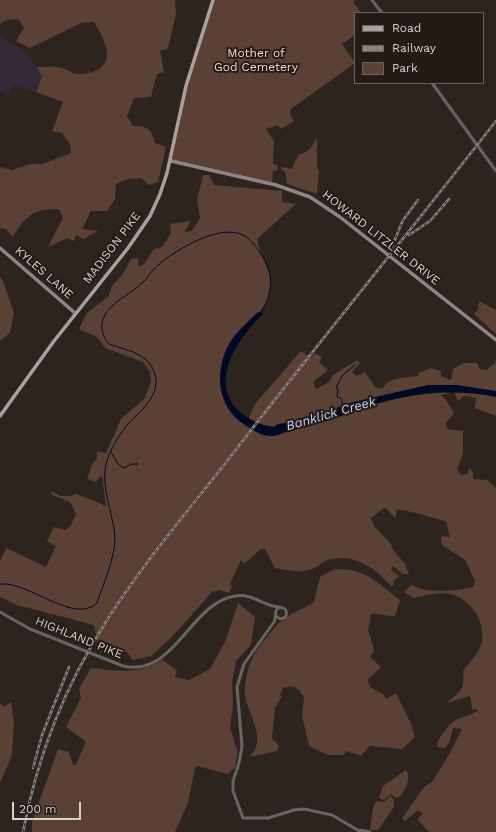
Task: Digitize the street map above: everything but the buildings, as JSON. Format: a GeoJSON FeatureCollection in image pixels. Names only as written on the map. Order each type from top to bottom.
{"type":"FeatureCollection","features":[{"type":"Feature","properties":{"kind":"main road","name":"MADISON PIKE"},"geometry":{"type":"LineString","coordinates":[[0,416],[75,313],[144,226],[160,194],[170,161],[186,87],[213,0]]}},
{"type":"Feature","properties":{"kind":"main road","name":"HOWARD LITZLER DRIVE"},"geometry":{"type":"LineString","coordinates":[[170,161],[276,185],[310,197],[340,217],[496,340]]}},
{"type":"Feature","properties":{"kind":"main road","name":"KYLES LANE"},"geometry":{"type":"LineString","coordinates":[[0,248],[75,313]]}},
{"type":"Feature","properties":{"kind":"street"},"geometry":{"type":"LineString","coordinates":[[372,0],[381,12]]}},
{"type":"Feature","properties":{"kind":"street"},"geometry":{"type":"LineString","coordinates":[[433,84],[496,171]]}},
{"type":"Feature","properties":{"kind":"street","name":"HIGHLAND PIKE"},"geometry":{"type":"LineString","coordinates":[[0,612],[30,629],[77,647],[110,662],[131,667],[143,666],[154,662],[167,652],[211,608],[226,598],[244,596],[254,597],[270,605],[279,607]]}},
{"type":"Feature","properties":{"kind":"street"},"geometry":{"type":"LineString","coordinates":[[270,605],[281,618]]}},
{"type":"Feature","properties":{"kind":"street"},"geometry":{"type":"LineString","coordinates":[[274,622],[284,617],[286,612],[283,607],[279,607],[274,622],[247,660],[239,677],[236,697],[243,736],[239,763],[233,781],[233,791],[243,818],[268,818],[299,809],[332,816],[359,831],[370,832]]}},
{"type":"Feature","properties":{"kind":"shaded area"},"geometry":{"type":"Polygon","coordinates":[[[0,36],[23,50],[37,67],[42,77],[36,92],[12,85],[8,96],[0,91],[0,36]]]}},
{"type":"Feature","properties":{"kind":"green space"},"geometry":{"type":"Polygon","coordinates":[[[0,0],[175,0],[176,14],[168,48],[160,51],[164,72],[157,74],[151,97],[134,98],[127,116],[133,126],[148,129],[152,134],[155,143],[166,147],[158,182],[149,185],[141,178],[128,179],[116,184],[115,199],[107,211],[91,211],[82,229],[98,231],[83,239],[76,235],[74,241],[67,238],[48,247],[63,218],[59,209],[43,210],[26,218],[13,237],[6,229],[0,228],[0,167],[12,170],[31,164],[42,164],[71,153],[70,144],[62,133],[52,131],[63,102],[36,92],[42,77],[37,67],[59,67],[79,74],[86,74],[97,70],[103,66],[106,60],[107,54],[104,40],[94,22],[81,23],[30,48],[16,41],[24,28],[18,19],[6,20],[0,24],[0,0]]]}},
{"type":"Feature","properties":{"kind":"green space","name":"Mother of God Cemetery"},"geometry":{"type":"Polygon","coordinates":[[[213,0],[355,0],[353,2],[360,12],[354,12],[354,36],[342,44],[354,64],[291,109],[290,114],[294,121],[281,129],[278,125],[266,129],[274,141],[273,164],[277,165],[278,170],[273,171],[272,184],[171,161],[182,106],[213,0]]]}},
{"type":"Feature","properties":{"kind":"green space"},"geometry":{"type":"Polygon","coordinates":[[[317,139],[317,168],[319,172],[317,194],[287,184],[285,172],[281,170],[281,167],[292,169],[298,155],[309,150],[317,139]]]}},
{"type":"Feature","properties":{"kind":"green space"},"geometry":{"type":"Polygon","coordinates":[[[203,175],[209,175],[214,185],[282,191],[282,202],[296,204],[257,239],[269,272],[269,294],[262,309],[244,330],[232,350],[225,370],[226,393],[231,407],[247,422],[255,404],[301,351],[311,358],[315,353],[322,357],[319,362],[328,370],[313,382],[316,389],[329,382],[333,375],[357,360],[360,363],[352,372],[356,376],[365,372],[375,387],[382,389],[393,380],[418,376],[419,373],[431,368],[441,371],[441,376],[451,380],[453,369],[464,363],[477,363],[480,369],[487,370],[495,363],[496,359],[496,416],[475,408],[476,398],[464,396],[458,401],[454,392],[441,395],[454,413],[446,423],[447,429],[463,431],[463,453],[457,470],[461,475],[468,474],[469,468],[473,472],[473,479],[487,480],[496,488],[496,832],[429,832],[417,819],[423,814],[418,810],[404,822],[403,817],[424,787],[432,782],[450,753],[462,729],[453,728],[449,743],[445,748],[437,747],[438,741],[443,733],[456,720],[479,710],[472,709],[470,696],[446,703],[460,690],[463,682],[463,671],[480,648],[483,637],[480,621],[476,614],[465,601],[450,594],[436,594],[414,598],[404,592],[412,585],[425,590],[433,591],[458,590],[473,587],[475,581],[465,560],[442,545],[441,536],[450,537],[446,521],[395,509],[397,510],[395,518],[386,508],[371,518],[374,526],[391,544],[393,550],[405,564],[409,574],[403,574],[393,566],[391,570],[399,576],[393,582],[394,585],[391,586],[372,568],[357,561],[340,558],[331,559],[312,569],[305,571],[292,571],[275,568],[265,549],[261,549],[244,564],[241,560],[230,584],[232,586],[229,593],[219,590],[212,592],[172,637],[151,656],[133,660],[127,652],[98,645],[94,625],[17,605],[0,597],[0,561],[6,548],[46,567],[56,546],[47,541],[54,527],[65,530],[70,527],[76,514],[70,502],[52,495],[51,491],[61,496],[77,494],[106,506],[102,475],[96,482],[87,479],[93,462],[97,459],[97,451],[106,453],[121,419],[145,398],[151,381],[150,372],[143,362],[105,348],[97,337],[79,329],[87,313],[109,296],[112,286],[123,274],[131,259],[138,258],[139,267],[144,264],[154,249],[162,247],[171,233],[170,224],[191,221],[184,232],[192,231],[200,218],[197,200],[203,175]]]}},
{"type":"Feature","properties":{"kind":"green space"},"geometry":{"type":"Polygon","coordinates":[[[0,277],[3,281],[14,313],[10,333],[0,341],[0,277]]]}},
{"type":"Feature","properties":{"kind":"green space"},"geometry":{"type":"Polygon","coordinates":[[[479,301],[496,310],[496,334],[474,314],[478,310],[479,301]]]}},
{"type":"Feature","properties":{"kind":"green space"},"geometry":{"type":"Polygon","coordinates":[[[335,569],[346,569],[363,574],[378,582],[400,600],[395,616],[371,614],[368,630],[374,650],[370,657],[381,667],[368,679],[370,687],[383,694],[386,699],[396,693],[411,724],[415,737],[402,749],[370,746],[361,756],[346,751],[343,755],[328,755],[309,746],[302,716],[304,697],[298,689],[290,686],[283,688],[280,695],[282,696],[275,708],[272,738],[279,746],[277,751],[249,757],[255,750],[257,743],[257,735],[245,694],[246,680],[251,661],[262,644],[281,621],[314,602],[320,577],[335,569]]]}},
{"type":"Feature","properties":{"kind":"green space"},"geometry":{"type":"Polygon","coordinates":[[[238,603],[255,617],[251,645],[236,661],[232,682],[233,704],[230,728],[238,752],[235,768],[228,774],[197,766],[195,768],[188,803],[175,832],[32,832],[32,822],[58,749],[69,752],[73,765],[76,765],[86,742],[66,727],[81,698],[79,689],[91,668],[128,671],[145,668],[162,660],[177,670],[175,677],[189,680],[210,669],[225,642],[238,603]]]}},
{"type":"Feature","properties":{"kind":"green space"},"geometry":{"type":"Polygon","coordinates":[[[11,702],[14,722],[12,755],[0,783],[0,703],[4,707],[11,702]]]}},
{"type":"Feature","properties":{"kind":"green space"},"geometry":{"type":"Polygon","coordinates":[[[406,770],[408,773],[408,780],[406,788],[402,794],[396,798],[391,794],[384,800],[379,798],[383,786],[406,770]]]}},
{"type":"Feature","properties":{"kind":"green space"},"geometry":{"type":"Polygon","coordinates":[[[390,796],[394,800],[394,807],[378,830],[370,830],[373,808],[376,801],[384,802],[390,796]]]}},
{"type":"Feature","properties":{"kind":"water"},"geometry":{"type":"Polygon","coordinates":[[[258,312],[264,313],[245,334],[230,359],[226,386],[230,399],[239,411],[247,417],[264,425],[274,427],[278,424],[301,421],[353,402],[428,385],[457,385],[496,391],[496,397],[460,393],[424,394],[388,401],[276,435],[268,436],[261,434],[254,431],[236,418],[229,409],[224,399],[220,377],[224,355],[229,344],[239,331],[258,312]]]}},
{"type":"Feature","properties":{"kind":"waterway","name":"Banklick Creek"},"geometry":{"type":"LineString","coordinates":[[0,584],[12,585],[64,606],[76,609],[87,608],[97,603],[113,554],[115,539],[107,498],[105,468],[114,445],[122,432],[151,399],[156,387],[154,371],[145,359],[132,352],[109,344],[105,339],[102,325],[103,319],[110,308],[138,287],[153,270],[171,255],[196,241],[210,236],[235,232],[245,236],[252,242],[263,257],[269,271],[270,290],[260,313]]}},
{"type":"Feature","properties":{"kind":"waterway"},"geometry":{"type":"LineString","coordinates":[[342,406],[342,399],[337,397],[338,389],[336,388],[342,376],[356,364]]}},
{"type":"Feature","properties":{"kind":"waterway"},"geometry":{"type":"LineString","coordinates":[[111,452],[118,464],[124,468],[132,464],[138,464]]}},
{"type":"Feature","properties":{"kind":"railway"},"geometry":{"type":"LineString","coordinates":[[23,832],[36,776],[66,695],[92,644],[122,597],[221,468],[496,121]]}},
{"type":"Feature","properties":{"kind":"railway"},"geometry":{"type":"LineString","coordinates":[[409,235],[430,221],[449,199]]}},
{"type":"Feature","properties":{"kind":"railway"},"geometry":{"type":"LineString","coordinates":[[391,249],[403,220],[418,200]]}},
{"type":"Feature","properties":{"kind":"railway"},"geometry":{"type":"LineString","coordinates":[[33,768],[42,735],[69,667]]}}]}
